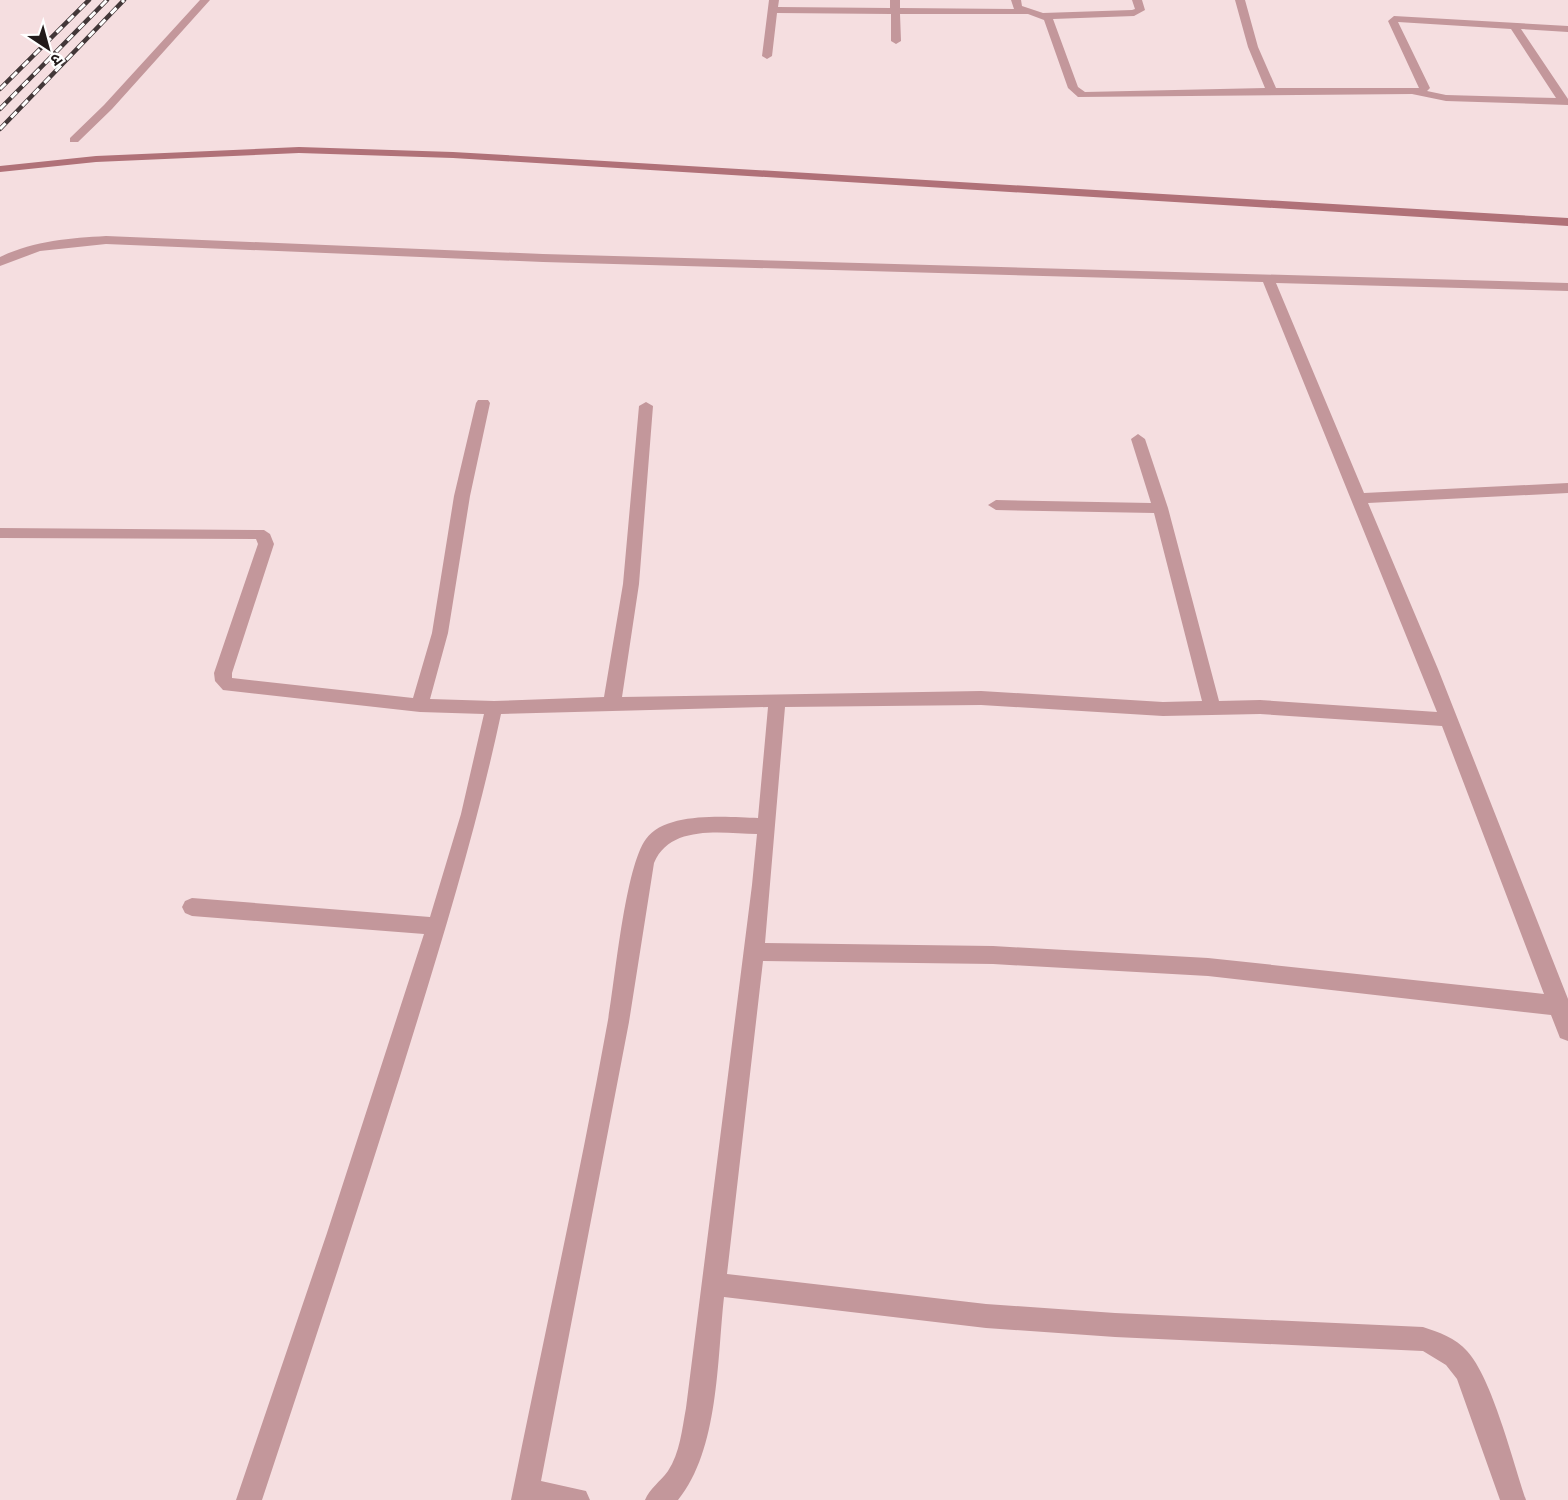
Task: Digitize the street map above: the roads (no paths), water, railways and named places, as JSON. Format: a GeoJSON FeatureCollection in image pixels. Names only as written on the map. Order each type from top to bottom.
{"type":"FeatureCollection","features":[{"type":"Feature","properties":{"kind":"street"},"geometry":{"type":"LineString","coordinates":[[74,140],[108,107],[205,0]]}},
{"type":"Feature","properties":{"kind":"street"},"geometry":{"type":"LineString","coordinates":[[1016,0],[1018,8],[1026,12]]}},
{"type":"Feature","properties":{"kind":"street"},"geometry":{"type":"LineString","coordinates":[[1042,16],[1134,13],[1140,10],[1137,0]]}},
{"type":"Feature","properties":{"kind":"street"},"geometry":{"type":"LineString","coordinates":[[1240,0],[1252,47],[1272,91]]}},
{"type":"Feature","properties":{"kind":"street"},"geometry":{"type":"LineString","coordinates":[[767,56],[773,5],[895,5],[1026,12],[1048,18],[1073,88],[1078,94],[1272,91],[1416,92],[1446,98],[1566,102]]}},
{"type":"Feature","properties":{"kind":"street"},"geometry":{"type":"LineString","coordinates":[[895,5],[896,41]]}},
{"type":"Feature","properties":{"kind":"street"},"geometry":{"type":"LineString","coordinates":[[1416,92],[1425,88],[1393,21],[1395,19],[1568,29]]}},
{"type":"Feature","properties":{"kind":"street"},"geometry":{"type":"LineString","coordinates":[[1513,26],[1566,102]]}},
{"type":"Feature","properties":{"kind":"street"},"geometry":{"type":"LineString","coordinates":[[0,169],[96,159],[299,150],[453,155],[1568,222]]}},
{"type":"Feature","properties":{"kind":"street"},"geometry":{"type":"LineString","coordinates":[[0,262],[42,247],[72,241],[106,240],[543,258],[1568,287]]}},
{"type":"Feature","properties":{"kind":"street"},"geometry":{"type":"LineString","coordinates":[[1268,279],[1449,720],[1561,1006],[1568,1030]]}},
{"type":"Feature","properties":{"kind":"street"},"geometry":{"type":"LineString","coordinates":[[420,705],[440,633],[460,506],[483,403]]}},
{"type":"Feature","properties":{"kind":"street"},"geometry":{"type":"LineString","coordinates":[[612,705],[631,584],[646,406]]}},
{"type":"Feature","properties":{"kind":"street"},"geometry":{"type":"LineString","coordinates":[[1138,439],[1160,508],[1212,707]]}},
{"type":"Feature","properties":{"kind":"street"},"geometry":{"type":"LineString","coordinates":[[1359,498],[1568,488]]}},
{"type":"Feature","properties":{"kind":"street"},"geometry":{"type":"LineString","coordinates":[[996,505],[1160,508]]}},
{"type":"Feature","properties":{"kind":"street"},"geometry":{"type":"LineString","coordinates":[[0,532],[259,534],[265,538],[266,544],[223,674],[224,681],[229,685],[280,692],[420,705],[494,708],[777,700],[981,698],[1163,709],[1260,706],[1449,720]]}},
{"type":"Feature","properties":{"kind":"street"},"geometry":{"type":"LineString","coordinates":[[658,1500],[673,1489],[689,1459],[699,1408],[753,952],[777,700]]}},
{"type":"Feature","properties":{"kind":"street"},"geometry":{"type":"LineString","coordinates":[[249,1500],[339,1233],[437,926],[470,814],[494,708]]}},
{"type":"Feature","properties":{"kind":"street"},"geometry":{"type":"LineString","coordinates":[[577,1500],[525,1496],[618,1022],[644,863],[654,843],[669,833],[687,828],[766,826]]}},
{"type":"Feature","properties":{"kind":"street"},"geometry":{"type":"LineString","coordinates":[[192,907],[437,926]]}},
{"type":"Feature","properties":{"kind":"street"},"geometry":{"type":"LineString","coordinates":[[753,952],[993,955],[1188,966],[1561,1006]]}},
{"type":"Feature","properties":{"kind":"street"},"geometry":{"type":"LineString","coordinates":[[713,1284],[986,1316],[1115,1325],[1423,1339],[1442,1346],[1460,1361],[1474,1390],[1513,1500]]}},
{"type":"Feature","properties":{"kind":"railway"},"geometry":{"type":"LineString","coordinates":[[0,89],[89,0]]}},
{"type":"Feature","properties":{"kind":"railway"},"geometry":{"type":"LineString","coordinates":[[0,109],[107,0]]}},
{"type":"Feature","properties":{"kind":"railway"},"geometry":{"type":"LineString","coordinates":[[0,129],[124,0]]}}]}
